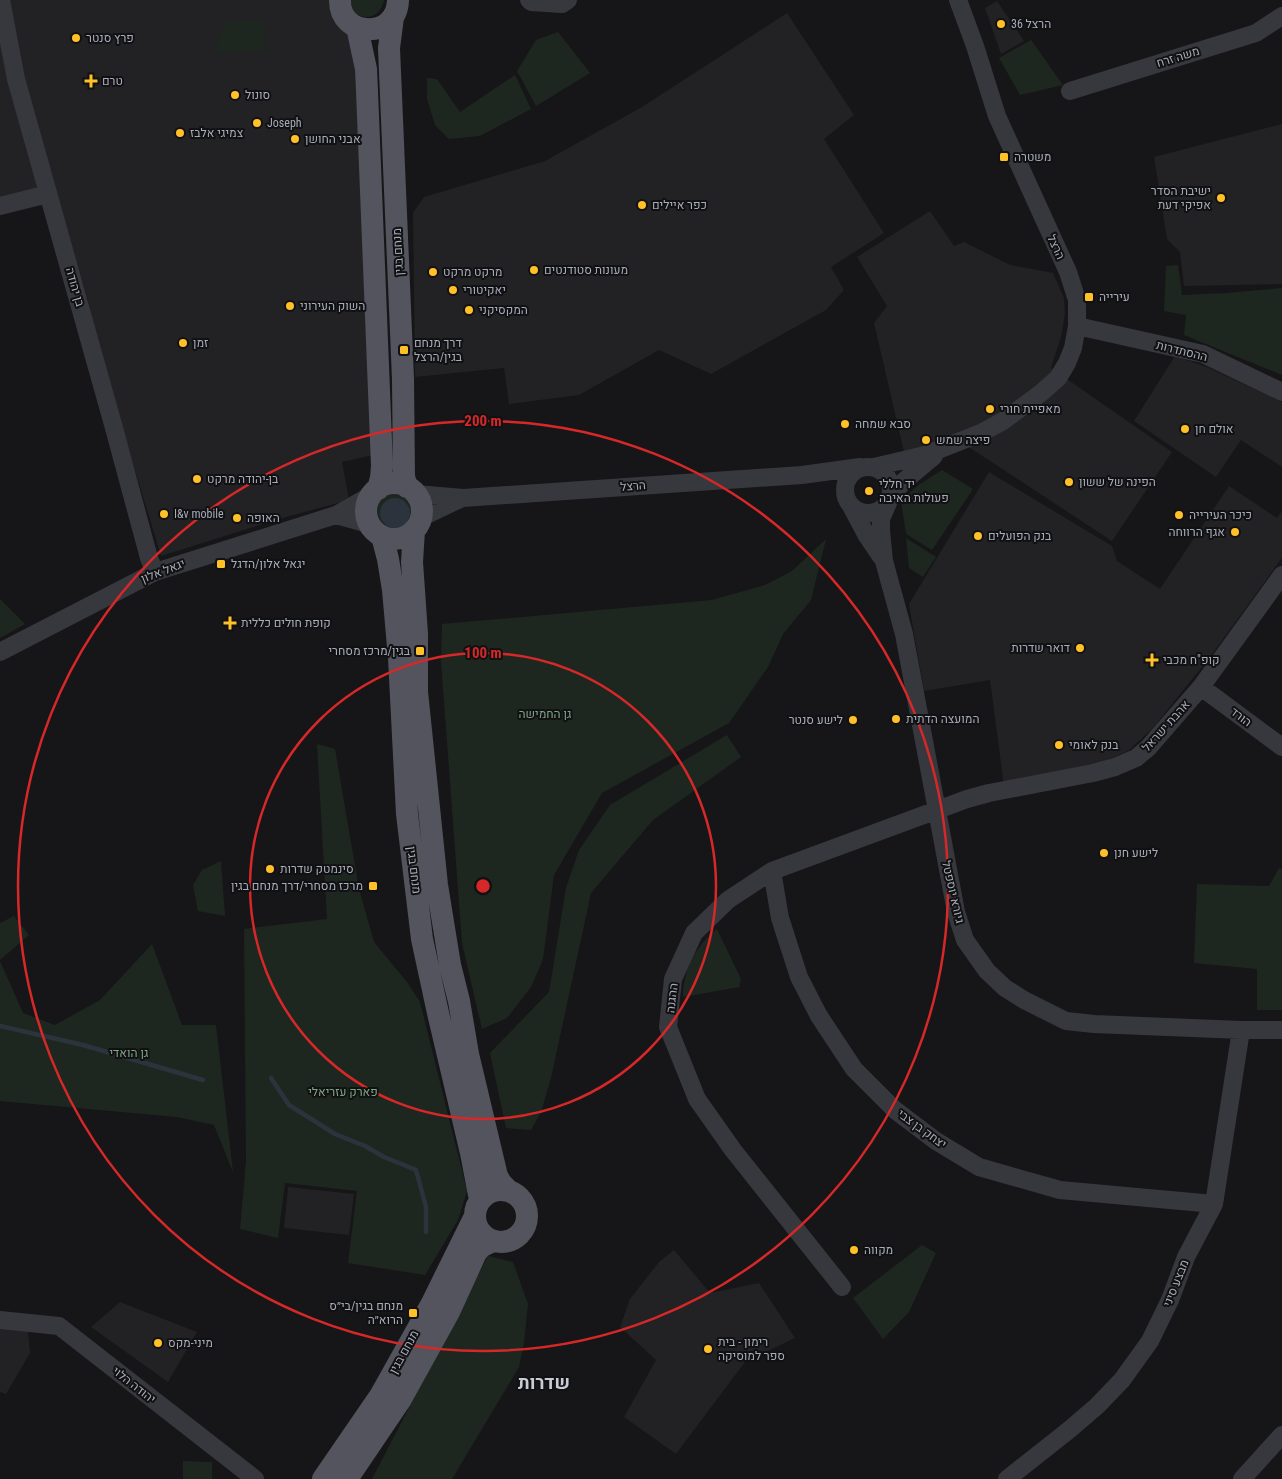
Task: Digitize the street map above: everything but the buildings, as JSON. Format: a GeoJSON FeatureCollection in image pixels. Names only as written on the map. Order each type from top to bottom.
{"type":"FeatureCollection","features":[{"type":"Feature","properties":{"kind":"main road"},"geometry":{"type":"LineString","coordinates":[[340,0],[345,17],[357,27],[365,30],[384,26],[396,9]]}},
{"type":"Feature","properties":{"kind":"main road","name":"מנחם בגין"},"geometry":{"type":"LineString","coordinates":[[396,9],[389,48],[404,379],[404,477],[412,490]]}},
{"type":"Feature","properties":{"kind":"main road","name":"מנחם בגין"},"geometry":{"type":"LineString","coordinates":[[357,27],[366,69],[368,91],[382,466],[381,478],[375,491]]}},
{"type":"Feature","properties":{"kind":"main road"},"geometry":{"type":"LineString","coordinates":[[391,484],[399,484],[412,490],[421,505],[418,523],[408,535],[390,539],[375,530],[366,507],[375,491],[391,484]]}},
{"type":"Feature","properties":{"kind":"main road","name":"מנחם בגין"},"geometry":{"type":"LineString","coordinates":[[418,523],[412,562],[416,626],[417,692],[437,886],[468,1054],[497,1176],[509,1191]]}},
{"type":"Feature","properties":{"kind":"main road","name":"מנחם בגין"},"geometry":{"type":"LineString","coordinates":[[322,1479],[380,1396],[432,1303],[477,1209],[422,939],[407,814],[399,658],[393,590],[388,559],[375,530]]}},
{"type":"Feature","properties":{"kind":"main road"},"geometry":{"type":"LineString","coordinates":[[494,1191],[509,1191],[517,1195],[525,1205],[527,1213],[525,1226],[521,1233],[510,1240],[504,1242],[493,1241],[480,1232],[477,1209],[486,1194],[494,1191]]}},
{"type":"Feature","properties":{"kind":"main road","name":"מנחם בגין"},"geometry":{"type":"LineString","coordinates":[[347,1479],[401,1399],[449,1312],[476,1253],[481,1247],[493,1241]]}},
{"type":"Feature","properties":{"kind":"street","name":"בן יהודה"},"geometry":{"type":"LineString","coordinates":[[1,0],[14,71],[149,558],[155,572]]}},
{"type":"Feature","properties":{"kind":"street"},"geometry":{"type":"LineString","coordinates":[[529,0],[531,2],[562,4],[568,0]]}},
{"type":"Feature","properties":{"kind":"street","name":"הרצל"},"geometry":{"type":"LineString","coordinates":[[412,490],[463,498],[802,475],[867,467],[925,455],[981,433],[1008,417],[1058,378],[1073,348],[1077,326],[1077,300],[1068,272],[997,116],[958,0]]}},
{"type":"Feature","properties":{"kind":"street","name":"משה זרח"},"geometry":{"type":"LineString","coordinates":[[1070,91],[1256,33],[1282,16]]}},
{"type":"Feature","properties":{"kind":"street"},"geometry":{"type":"LineString","coordinates":[[0,206],[48,194]]}},
{"type":"Feature","properties":{"kind":"street","name":"ההסתדרות"},"geometry":{"type":"LineString","coordinates":[[1077,326],[1203,354],[1282,392]]}},
{"type":"Feature","properties":{"kind":"street","name":"הרצל"},"geometry":{"type":"LineString","coordinates":[[889,500],[916,470],[951,445]]}},
{"type":"Feature","properties":{"kind":"street"},"geometry":{"type":"LineString","coordinates":[[867,467],[886,474],[890,481],[889,500],[876,512],[862,512],[849,503],[845,492],[845,484],[848,477],[867,467]]}},
{"type":"Feature","properties":{"kind":"street","name":"הרצל"},"geometry":{"type":"LineString","coordinates":[[802,475],[834,486],[849,503]]}},
{"type":"Feature","properties":{"kind":"street","name":"יגאל אלון"},"geometry":{"type":"LineString","coordinates":[[0,652],[155,572],[336,515],[375,491]]}},
{"type":"Feature","properties":{"kind":"street","name":"הרצל"},"geometry":{"type":"LineString","coordinates":[[418,523],[463,498]]}},
{"type":"Feature","properties":{"kind":"street","name":"גיורא יוספטל"},"geometry":{"type":"LineString","coordinates":[[889,500],[881,519],[880,530],[884,561],[904,634],[956,912],[965,940],[987,971],[1005,988],[1024,1000],[1066,1020],[1094,1024],[1282,1030]]}},
{"type":"Feature","properties":{"kind":"street","name":"גיורא יוספטל"},"geometry":{"type":"LineString","coordinates":[[849,503],[867,536],[884,561]]}},
{"type":"Feature","properties":{"kind":"street"},"geometry":{"type":"LineString","coordinates":[[336,515],[375,530]]}},
{"type":"Feature","properties":{"kind":"street","name":"אהבת ישראל"},"geometry":{"type":"LineString","coordinates":[[936,811],[990,793],[1116,767],[1136,758],[1148,748],[1201,687],[1282,575]]}},
{"type":"Feature","properties":{"kind":"street","name":"הורד"},"geometry":{"type":"LineString","coordinates":[[1201,687],[1282,748]]}},
{"type":"Feature","properties":{"kind":"street","name":"ההגנה"},"geometry":{"type":"LineString","coordinates":[[842,1287],[733,1150],[697,1098],[668,1027],[673,979],[694,933],[728,900],[772,871],[936,811]]}},
{"type":"Feature","properties":{"kind":"street","name":"יצחק בן צבי"},"geometry":{"type":"LineString","coordinates":[[772,871],[780,918],[798,977],[819,1016],[854,1069],[895,1110],[936,1141],[979,1167],[1060,1190],[1214,1204]]}},
{"type":"Feature","properties":{"kind":"street","name":"מבצע סיני"},"geometry":{"type":"LineString","coordinates":[[1007,1479],[1096,1406],[1122,1380],[1150,1341],[1170,1300],[1186,1257],[1214,1204],[1241,1030]]}},
{"type":"Feature","properties":{"kind":"street","name":"יהודה הלוי"},"geometry":{"type":"LineString","coordinates":[[0,1320],[59,1326],[255,1479]]}},
{"type":"Feature","properties":{"kind":"street"},"geometry":{"type":"LineString","coordinates":[[1242,1479],[1282,1435]]}},
{"type":"Feature","properties":{"kind":"shaded area"},"geometry":{"type":"Polygon","coordinates":[[[0,0],[331,0],[357,54],[373,455],[342,462],[349,500],[279,519],[161,556],[104,368],[87,297],[55,190],[0,204],[0,0]]]}},
{"type":"Feature","properties":{"kind":"shaded area"},"geometry":{"type":"Polygon","coordinates":[[[997,1],[1024,41],[1001,54],[985,8],[997,1]]]}},
{"type":"Feature","properties":{"kind":"shaded area","name":"כפר איילים"},"geometry":{"type":"Polygon","coordinates":[[[787,13],[854,115],[824,139],[884,233],[831,267],[844,290],[826,310],[711,374],[659,350],[579,395],[509,404],[504,368],[415,377],[413,213],[424,197],[545,161],[642,107],[787,13]]]}},
{"type":"Feature","properties":{"kind":"shaded area","name":"ישיבת הסדר אפיקי דעת"},"geometry":{"type":"Polygon","coordinates":[[[1282,124],[1282,284],[1184,286],[1180,252],[1167,239],[1154,157],[1282,124]]]}},
{"type":"Feature","properties":{"kind":"shaded area"},"geometry":{"type":"Polygon","coordinates":[[[930,211],[954,246],[964,242],[1010,265],[1053,273],[1064,298],[1065,314],[1061,337],[1051,368],[1172,452],[1112,541],[958,440],[905,456],[874,323],[887,306],[857,257],[930,211]]]}},
{"type":"Feature","properties":{"kind":"shaded area"},"geometry":{"type":"Polygon","coordinates":[[[1175,356],[1207,367],[1282,402],[1282,467],[1241,440],[1216,477],[1134,421],[1175,356]]]}},
{"type":"Feature","properties":{"kind":"shaded area"},"geometry":{"type":"Polygon","coordinates":[[[989,472],[1112,546],[1117,561],[1160,589],[1229,486],[1277,518],[1282,511],[1282,558],[1213,653],[1153,728],[1128,751],[1105,761],[1004,786],[990,680],[924,691],[909,604],[989,472]]]}},
{"type":"Feature","properties":{"kind":"shaded area"},"geometry":{"type":"Polygon","coordinates":[[[395,498],[406,502],[410,513],[406,524],[395,528],[384,524],[380,513],[384,502],[395,498]]]}},
{"type":"Feature","properties":{"kind":"shaded area"},"geometry":{"type":"Polygon","coordinates":[[[288,1187],[354,1194],[349,1235],[284,1228],[288,1187]]]}},
{"type":"Feature","properties":{"kind":"shaded area","name":"רימון - בית ספר למוסיקה"},"geometry":{"type":"Polygon","coordinates":[[[674,1250],[710,1293],[759,1283],[795,1338],[745,1362],[676,1454],[624,1417],[656,1360],[620,1327],[630,1299],[659,1262],[674,1250]]]}},
{"type":"Feature","properties":{"kind":"shaded area"},"geometry":{"type":"Polygon","coordinates":[[[120,1302],[197,1332],[168,1382],[91,1327],[120,1302]]]}},
{"type":"Feature","properties":{"kind":"shaded area"},"geometry":{"type":"Polygon","coordinates":[[[0,1328],[28,1331],[30,1353],[6,1394],[0,1392],[0,1328]]]}},
{"type":"Feature","properties":{"kind":"green space"},"geometry":{"type":"Polygon","coordinates":[[[350,0],[384,1],[376,14],[364,17],[354,12],[350,0]]]}},
{"type":"Feature","properties":{"kind":"green space"},"geometry":{"type":"Polygon","coordinates":[[[265,20],[265,51],[214,52],[225,22],[265,20]]]}},
{"type":"Feature","properties":{"kind":"green space"},"geometry":{"type":"Polygon","coordinates":[[[558,32],[590,73],[536,106],[517,71],[536,40],[558,32]]]}},
{"type":"Feature","properties":{"kind":"green space"},"geometry":{"type":"Polygon","coordinates":[[[1031,40],[1063,85],[1020,95],[999,58],[1031,40]]]}},
{"type":"Feature","properties":{"kind":"green space"},"geometry":{"type":"Polygon","coordinates":[[[515,75],[531,109],[480,136],[449,139],[435,125],[427,99],[427,78],[437,79],[460,112],[515,75]]]}},
{"type":"Feature","properties":{"kind":"green space"},"geometry":{"type":"Polygon","coordinates":[[[1178,265],[1182,295],[1282,288],[1282,375],[1184,335],[1186,315],[1164,311],[1166,266],[1178,265]]]}},
{"type":"Feature","properties":{"kind":"green space"},"geometry":{"type":"Polygon","coordinates":[[[942,470],[973,489],[932,550],[906,534],[901,500],[920,484],[942,470]]]}},
{"type":"Feature","properties":{"kind":"green space"},"geometry":{"type":"Polygon","coordinates":[[[394,491],[406,495],[412,501],[416,513],[412,525],[406,531],[394,535],[382,531],[376,525],[372,513],[376,501],[382,495],[394,491]]]}},
{"type":"Feature","properties":{"kind":"green space"},"geometry":{"type":"Polygon","coordinates":[[[906,538],[936,557],[923,577],[909,568],[906,538]]]}},
{"type":"Feature","properties":{"kind":"green space","name":"גן החמישה"},"geometry":{"type":"Polygon","coordinates":[[[826,539],[811,600],[783,634],[768,667],[729,723],[602,793],[554,875],[543,959],[531,987],[507,1018],[482,1029],[462,943],[441,661],[442,624],[712,600],[765,585],[792,571],[826,539]]]}},
{"type":"Feature","properties":{"kind":"green space"},"geometry":{"type":"Polygon","coordinates":[[[0,599],[25,624],[0,638],[0,599]]]}},
{"type":"Feature","properties":{"kind":"green space"},"geometry":{"type":"Polygon","coordinates":[[[727,735],[741,757],[653,820],[591,893],[551,1078],[541,1112],[531,1130],[506,1128],[490,1053],[549,992],[566,888],[579,850],[610,805],[727,735]]]}},
{"type":"Feature","properties":{"kind":"green space","name":"פארק עזריאלי"},"geometry":{"type":"Polygon","coordinates":[[[317,744],[335,749],[359,889],[374,942],[407,982],[420,1002],[467,1191],[458,1220],[425,1275],[348,1263],[357,1191],[285,1183],[278,1238],[240,1229],[246,1161],[244,929],[327,919],[317,744]]]}},
{"type":"Feature","properties":{"kind":"green space"},"geometry":{"type":"Polygon","coordinates":[[[221,861],[225,916],[198,911],[193,885],[202,870],[221,861]]]}},
{"type":"Feature","properties":{"kind":"green space"},"geometry":{"type":"Polygon","coordinates":[[[1279,868],[1282,869],[1282,1010],[1257,1010],[1257,969],[1194,963],[1197,884],[1269,886],[1279,868]]]}},
{"type":"Feature","properties":{"kind":"green space"},"geometry":{"type":"Polygon","coordinates":[[[14,916],[29,935],[0,960],[0,923],[14,916]]]}},
{"type":"Feature","properties":{"kind":"green space"},"geometry":{"type":"Polygon","coordinates":[[[717,929],[741,979],[739,987],[683,997],[685,977],[692,959],[697,950],[717,929]]]}},
{"type":"Feature","properties":{"kind":"green space","name":"גן הואדי"},"geometry":{"type":"Polygon","coordinates":[[[152,944],[182,1025],[216,1025],[233,1172],[214,1125],[177,1117],[0,1101],[0,961],[23,1013],[55,1025],[100,1000],[152,944]]]}},
{"type":"Feature","properties":{"kind":"green space"},"geometry":{"type":"Polygon","coordinates":[[[922,1245],[936,1253],[909,1312],[883,1339],[853,1298],[922,1245]]]}},
{"type":"Feature","properties":{"kind":"green space"},"geometry":{"type":"Polygon","coordinates":[[[488,1256],[513,1262],[528,1304],[524,1343],[519,1367],[452,1479],[372,1479],[488,1256]]]}},
{"type":"Feature","properties":{"kind":"green space"},"geometry":{"type":"Polygon","coordinates":[[[183,1461],[212,1462],[212,1479],[183,1479],[183,1461]]]}},
{"type":"Feature","properties":{"kind":"waterway"},"geometry":{"type":"LineString","coordinates":[[0,1026],[83,1045],[203,1080]]}},
{"type":"Feature","properties":{"kind":"waterway"},"geometry":{"type":"LineString","coordinates":[[271,1078],[289,1105],[335,1134],[416,1170],[426,1207],[426,1232]]}},
{"type":"Feature","properties":{"kind":"place","name":"הרצל 36"},"geometry":{"type":"Point","coordinates":[1001,24]}},
{"type":"Feature","properties":{"kind":"place","name":"פרץ סנטר"},"geometry":{"type":"Point","coordinates":[76,38]}},
{"type":"Feature","properties":{"kind":"place","name":"טרם"},"geometry":{"type":"Point","coordinates":[91,81]}},
{"type":"Feature","properties":{"kind":"place","name":"סונול"},"geometry":{"type":"Point","coordinates":[235,95]}},
{"type":"Feature","properties":{"kind":"place","name":"Joseph"},"geometry":{"type":"Point","coordinates":[257,123]}},
{"type":"Feature","properties":{"kind":"place","name":"צמיגי אלבז"},"geometry":{"type":"Point","coordinates":[180,133]}},
{"type":"Feature","properties":{"kind":"place","name":"אבני החושן"},"geometry":{"type":"Point","coordinates":[295,139]}},
{"type":"Feature","properties":{"kind":"place","name":"משטרה"},"geometry":{"type":"Point","coordinates":[1004,157]}},
{"type":"Feature","properties":{"kind":"place","name":"ישיבת הסדר אפיקי דעת"},"geometry":{"type":"Point","coordinates":[1221,198]}},
{"type":"Feature","properties":{"kind":"place","name":"כפר איילים"},"geometry":{"type":"Point","coordinates":[642,205]}},
{"type":"Feature","properties":{"kind":"place","name":"מעונות סטודנטים"},"geometry":{"type":"Point","coordinates":[534,270]}},
{"type":"Feature","properties":{"kind":"place","name":"מרקט מרקט"},"geometry":{"type":"Point","coordinates":[433,272]}},
{"type":"Feature","properties":{"kind":"place","name":"יאקיטורי"},"geometry":{"type":"Point","coordinates":[453,290]}},
{"type":"Feature","properties":{"kind":"place","name":"עירייה"},"geometry":{"type":"Point","coordinates":[1089,297]}},
{"type":"Feature","properties":{"kind":"place","name":"השוק העירוני"},"geometry":{"type":"Point","coordinates":[290,306]}},
{"type":"Feature","properties":{"kind":"place","name":"המקסיקני"},"geometry":{"type":"Point","coordinates":[469,310]}},
{"type":"Feature","properties":{"kind":"place","name":"זמן"},"geometry":{"type":"Point","coordinates":[183,343]}},
{"type":"Feature","properties":{"kind":"place","name":"דרך מנחם בגין/הרצל"},"geometry":{"type":"Point","coordinates":[404,350]}},
{"type":"Feature","properties":{"kind":"place","name":"מאפיית חורי"},"geometry":{"type":"Point","coordinates":[990,409]}},
{"type":"Feature","properties":{"kind":"place","name":"סבא שמחה"},"geometry":{"type":"Point","coordinates":[845,424]}},
{"type":"Feature","properties":{"kind":"place","name":"אולם חן"},"geometry":{"type":"Point","coordinates":[1185,429]}},
{"type":"Feature","properties":{"kind":"place","name":"פיצה שמש"},"geometry":{"type":"Point","coordinates":[926,440]}},
{"type":"Feature","properties":{"kind":"place","name":"בן-יהודה מרקט"},"geometry":{"type":"Point","coordinates":[197,479]}},
{"type":"Feature","properties":{"kind":"place","name":"הפינה של ששון"},"geometry":{"type":"Point","coordinates":[1069,482]}},
{"type":"Feature","properties":{"kind":"place","name":"יד חללי פעולות האיבה"},"geometry":{"type":"Point","coordinates":[869,491]}},
{"type":"Feature","properties":{"kind":"place","name":"I&v mobile"},"geometry":{"type":"Point","coordinates":[164,514]}},
{"type":"Feature","properties":{"kind":"place","name":"כיכר העירייה"},"geometry":{"type":"Point","coordinates":[1179,515]}},
{"type":"Feature","properties":{"kind":"place","name":"האופה"},"geometry":{"type":"Point","coordinates":[237,518]}},
{"type":"Feature","properties":{"kind":"place","name":"אגף הרווחה"},"geometry":{"type":"Point","coordinates":[1235,532]}},
{"type":"Feature","properties":{"kind":"place","name":"בנק הפועלים"},"geometry":{"type":"Point","coordinates":[978,536]}},
{"type":"Feature","properties":{"kind":"place","name":"יגאל אלון/הדגל"},"geometry":{"type":"Point","coordinates":[221,564]}},
{"type":"Feature","properties":{"kind":"place","name":"קופת חולים כללית"},"geometry":{"type":"Point","coordinates":[230,623]}},
{"type":"Feature","properties":{"kind":"place","name":"דואר שדרות"},"geometry":{"type":"Point","coordinates":[1080,648]}},
{"type":"Feature","properties":{"kind":"place","name":"בגין/מרכז מסחרי"},"geometry":{"type":"Point","coordinates":[420,651]}},
{"type":"Feature","properties":{"kind":"place","name":"קופ\"ח מכבי"},"geometry":{"type":"Point","coordinates":[1152,660]}},
{"type":"Feature","properties":{"kind":"place","name":"המועצה הדתית"},"geometry":{"type":"Point","coordinates":[896,719]}},
{"type":"Feature","properties":{"kind":"place","name":"לישע סנטר"},"geometry":{"type":"Point","coordinates":[853,720]}},
{"type":"Feature","properties":{"kind":"place","name":"בנק לאומי"},"geometry":{"type":"Point","coordinates":[1059,745]}},
{"type":"Feature","properties":{"kind":"place","name":"לישע חנן"},"geometry":{"type":"Point","coordinates":[1104,853]}},
{"type":"Feature","properties":{"kind":"place","name":"סינמטק שדרות"},"geometry":{"type":"Point","coordinates":[270,869]}},
{"type":"Feature","properties":{"kind":"place","name":"מרכז מסחרי/דרך מנחם בגין"},"geometry":{"type":"Point","coordinates":[373,886]}},
{"type":"Feature","properties":{"kind":"place","name":"מקווה"},"geometry":{"type":"Point","coordinates":[854,1250]}},
{"type":"Feature","properties":{"kind":"place","name":"מנחם בגין/בי״ס הרוא״ה"},"geometry":{"type":"Point","coordinates":[413,1313]}},
{"type":"Feature","properties":{"kind":"place","name":"מיני-מקס"},"geometry":{"type":"Point","coordinates":[158,1343]}},
{"type":"Feature","properties":{"kind":"place","name":"רימון - בית ספר למוסיקה"},"geometry":{"type":"Point","coordinates":[708,1349]}},
{"type":"Feature","properties":{"kind":"district","name":"שדרות"},"geometry":{"type":"Point","coordinates":[544,1382]}}]}
